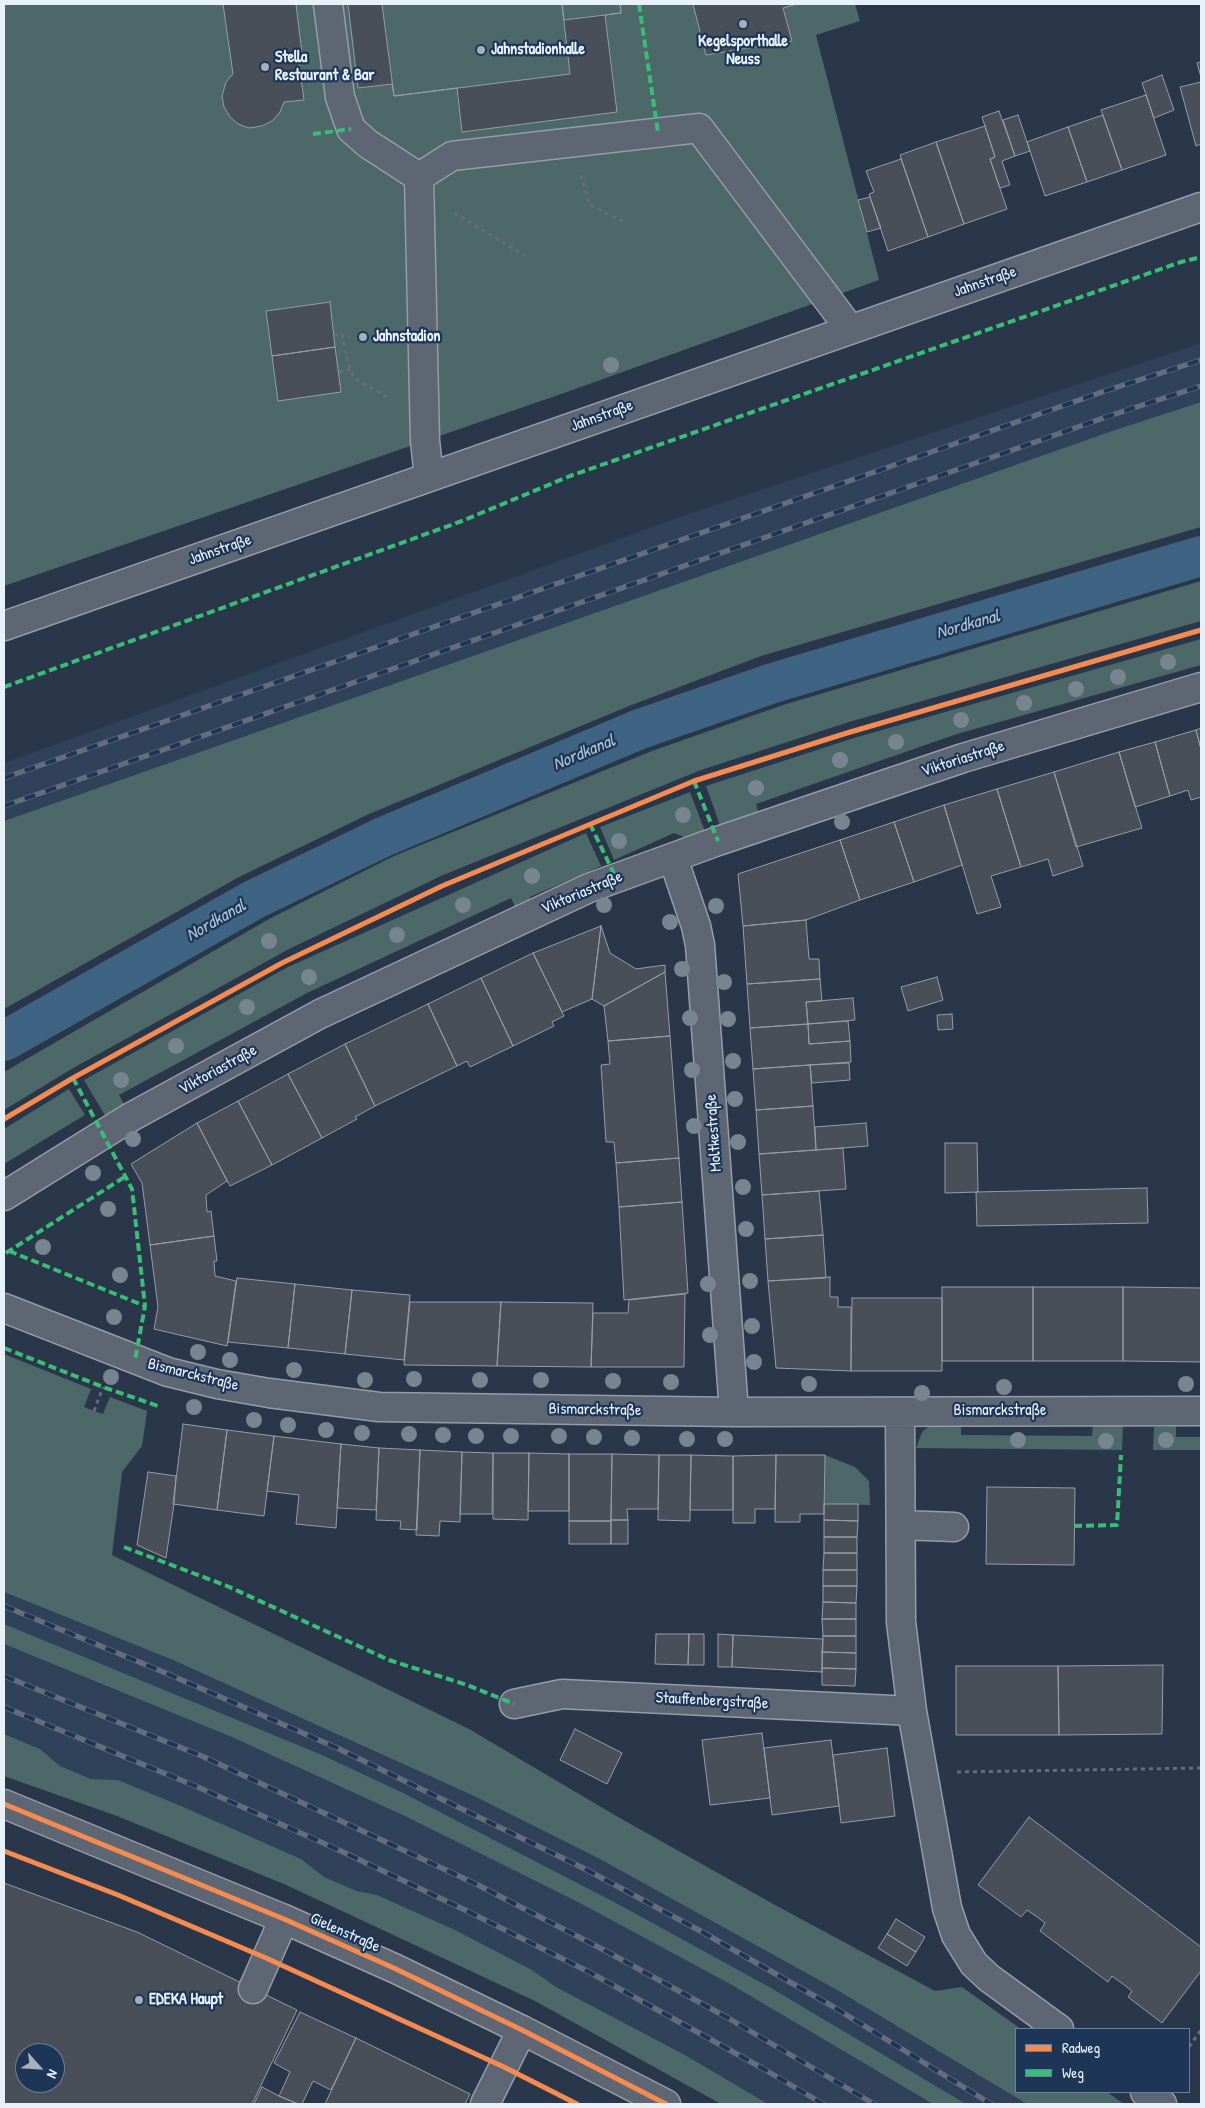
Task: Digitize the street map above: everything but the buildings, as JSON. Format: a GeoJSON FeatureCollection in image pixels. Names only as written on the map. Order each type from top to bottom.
{"type":"FeatureCollection","features":[{"type":"Feature","properties":{"kind":"street"},"geometry":{"type":"LineString","coordinates":[[328,4],[340,98],[351,129],[368,144],[419,177]]}},
{"type":"Feature","properties":{"kind":"street"},"geometry":{"type":"LineString","coordinates":[[419,177],[452,156],[700,128],[850,329]]}},
{"type":"Feature","properties":{"kind":"street"},"geometry":{"type":"LineString","coordinates":[[419,177],[425,441],[429,477]]}},
{"type":"Feature","properties":{"kind":"street","name":"Jahnstraße"},"geometry":{"type":"LineString","coordinates":[[4,626],[1201,207]]}},
{"type":"Feature","properties":{"kind":"street","name":"Viktoriastraße"},"geometry":{"type":"LineString","coordinates":[[4,1196],[131,1117],[320,1014],[589,888],[963,758],[1201,687]]}},
{"type":"Feature","properties":{"kind":"street","name":"Moltkestraße"},"geometry":{"type":"LineString","coordinates":[[673,858],[696,926],[700,945],[734,1412]]}},
{"type":"Feature","properties":{"kind":"street","name":"Bismarckstraße"},"geometry":{"type":"LineString","coordinates":[[4,1308],[168,1372],[217,1384],[314,1400],[380,1407],[734,1412],[1201,1411]]}},
{"type":"Feature","properties":{"kind":"street"},"geometry":{"type":"LineString","coordinates":[[900,1412],[901,1622],[912,1711],[947,1908],[956,1935],[974,1964],[989,1978],[1058,2028]]}},
{"type":"Feature","properties":{"kind":"street"},"geometry":{"type":"LineString","coordinates":[[901,1525],[954,1528]]}},
{"type":"Feature","properties":{"kind":"street","name":"Stauffenbergstraße"},"geometry":{"type":"LineString","coordinates":[[514,1704],[562,1694],[912,1711]]}},
{"type":"Feature","properties":{"kind":"street","name":"Gielenstraße"},"geometry":{"type":"LineString","coordinates":[[4,1804],[284,1919],[522,2030],[666,2104]]}},
{"type":"Feature","properties":{"kind":"street"},"geometry":{"type":"LineString","coordinates":[[252,1989],[284,1919]]}},
{"type":"Feature","properties":{"kind":"street"},"geometry":{"type":"LineString","coordinates":[[485,2104],[522,2030]]}},
{"type":"Feature","properties":{"kind":"street"},"geometry":{"type":"LineString","coordinates":[[1146,2093],[1162,2104]]}},
{"type":"Feature","properties":{"kind":"path"},"geometry":{"type":"LineString","coordinates":[[571,143],[590,205],[626,223]]}},
{"type":"Feature","properties":{"kind":"path"},"geometry":{"type":"LineString","coordinates":[[419,177],[448,210],[526,256]]}},
{"type":"Feature","properties":{"kind":"path"},"geometry":{"type":"LineString","coordinates":[[334,336],[342,334],[350,370],[355,378],[397,403],[425,413]]}},
{"type":"Feature","properties":{"kind":"path"},"geometry":{"type":"LineString","coordinates":[[339,372],[350,370]]}},
{"type":"Feature","properties":{"kind":"path"},"geometry":{"type":"LineString","coordinates":[[94,1411],[103,1387]]}},
{"type":"Feature","properties":{"kind":"path"},"geometry":{"type":"LineString","coordinates":[[922,1772],[1201,1768]]}},
{"type":"Feature","properties":{"kind":"path"},"geometry":{"type":"LineString","coordinates":[[1190,2046],[1201,2030]]}},
{"type":"Feature","properties":{"kind":"shaded area"},"geometry":{"type":"Polygon","coordinates":[[[1201,343],[1201,402],[1112,431],[4,821],[4,763],[688,514],[1201,343]]]}},
{"type":"Feature","properties":{"kind":"shaded area"},"geometry":{"type":"Polygon","coordinates":[[[4,1592],[173,1660],[474,1796],[598,1858],[837,1990],[1027,2104],[768,2104],[685,2055],[556,1987],[532,1970],[377,1895],[357,1891],[324,1877],[301,1859],[118,1780],[91,1779],[60,1766],[40,1749],[4,1734],[4,1592]]]}},
{"type":"Feature","properties":{"kind":"green space","name":"Jahnstadion"},"geometry":{"type":"Polygon","coordinates":[[[4,4],[855,4],[860,21],[816,35],[879,280],[564,393],[4,586],[4,4]]]}},
{"type":"Feature","properties":{"kind":"green space"},"geometry":{"type":"Polygon","coordinates":[[[1201,402],[1201,527],[761,656],[629,706],[369,814],[239,877],[4,1009],[4,821],[1112,431],[1201,402]]]}},
{"type":"Feature","properties":{"kind":"green space"},"geometry":{"type":"Polygon","coordinates":[[[1201,581],[1201,621],[849,722],[701,770],[441,876],[289,949],[75,1067],[4,1110],[4,1072],[269,919],[394,856],[652,751],[783,705],[1201,581]]]}},
{"type":"Feature","properties":{"kind":"green space"},"geometry":{"type":"Polygon","coordinates":[[[1201,639],[1201,665],[957,734],[756,804],[759,815],[721,828],[706,786],[854,738],[1201,639]]]}},
{"type":"Feature","properties":{"kind":"green space"},"geometry":{"type":"Polygon","coordinates":[[[690,792],[706,834],[689,839],[674,833],[614,860],[600,827],[690,792]]]}},
{"type":"Feature","properties":{"kind":"green space"},"geometry":{"type":"Polygon","coordinates":[[[586,833],[601,866],[530,897],[528,904],[516,909],[511,898],[307,993],[119,1095],[125,1106],[106,1117],[84,1080],[288,967],[586,833]]]}},
{"type":"Feature","properties":{"kind":"green space"},"geometry":{"type":"Polygon","coordinates":[[[69,1089],[85,1115],[4,1164],[4,1129],[69,1089]]]}},
{"type":"Feature","properties":{"kind":"green space"},"geometry":{"type":"Polygon","coordinates":[[[4,1354],[91,1389],[84,1407],[94,1411],[103,1414],[110,1397],[147,1411],[142,1446],[122,1472],[112,1555],[469,1729],[618,1817],[775,1905],[935,1991],[962,1987],[1020,2028],[1015,2028],[1015,2093],[1108,2093],[1124,2104],[1027,2104],[837,1990],[598,1858],[474,1796],[173,1660],[4,1592],[4,1354]]]}},
{"type":"Feature","properties":{"kind":"green space"},"geometry":{"type":"Polygon","coordinates":[[[961,1423],[961,1435],[1092,1436],[1093,1424],[1123,1425],[1122,1450],[916,1448],[922,1432],[931,1425],[961,1423]]]}},
{"type":"Feature","properties":{"kind":"green space"},"geometry":{"type":"Polygon","coordinates":[[[1176,1426],[1176,1437],[1201,1437],[1201,1450],[1153,1450],[1154,1427],[1176,1426]]]}},
{"type":"Feature","properties":{"kind":"green space"},"geometry":{"type":"Polygon","coordinates":[[[825,1455],[855,1467],[869,1481],[870,1505],[824,1504],[825,1455]]]}},
{"type":"Feature","properties":{"kind":"green space"},"geometry":{"type":"Polygon","coordinates":[[[4,1624],[322,1755],[403,1793],[616,1903],[771,1988],[966,2104],[933,2104],[732,1985],[578,1902],[405,1816],[232,1737],[4,1644],[4,1624]]]}},
{"type":"Feature","properties":{"kind":"green space"},"geometry":{"type":"Polygon","coordinates":[[[4,1734],[40,1749],[60,1766],[91,1779],[118,1780],[181,1806],[301,1859],[324,1877],[357,1891],[377,1895],[455,1930],[532,1970],[556,1987],[685,2055],[768,2104],[721,2104],[535,2001],[284,1884],[117,1816],[4,1776],[4,1734]]]}},
{"type":"Feature","properties":{"kind":"waterway","name":"Nordkanal"},"geometry":{"type":"LineString","coordinates":[[4,1041],[253,900],[383,837],[640,729],[773,683],[1201,556]]}},
{"type":"Feature","properties":{"kind":"railway"},"geometry":{"type":"LineString","coordinates":[[4,778],[1102,392],[1201,360]]}},
{"type":"Feature","properties":{"kind":"railway"},"geometry":{"type":"LineString","coordinates":[[4,806],[1109,416],[1201,386]]}},
{"type":"Feature","properties":{"kind":"railway"},"geometry":{"type":"LineString","coordinates":[[4,1606],[168,1674],[337,1748],[587,1870],[704,1933],[832,2006],[991,2104]]}},
{"type":"Feature","properties":{"kind":"railway"},"geometry":{"type":"LineString","coordinates":[[4,1676],[204,1757],[478,1885],[604,1950],[728,2018],[874,2104]]}},
{"type":"Feature","properties":{"kind":"railway"},"geometry":{"type":"LineString","coordinates":[[4,1707],[200,1788],[343,1852],[465,1910],[591,1973],[823,2104]]}},
{"type":"Feature","properties":{"kind":"marked path"},"geometry":{"type":"LineString","coordinates":[[639,4],[658,133]]}},
{"type":"Feature","properties":{"kind":"marked path"},"geometry":{"type":"LineString","coordinates":[[313,134],[351,129]]}},
{"type":"Feature","properties":{"kind":"marked path"},"geometry":{"type":"LineString","coordinates":[[4,687],[462,521],[570,476],[1181,262],[1201,257]]}},
{"type":"Feature","properties":{"kind":"marked path"},"geometry":{"type":"LineString","coordinates":[[694,781],[718,841]]}},
{"type":"Feature","properties":{"kind":"marked path"},"geometry":{"type":"LineString","coordinates":[[590,824],[616,878]]}},
{"type":"Feature","properties":{"kind":"marked path"},"geometry":{"type":"LineString","coordinates":[[73,1078],[132,1189],[145,1306],[135,1360]]}},
{"type":"Feature","properties":{"kind":"marked path"},"geometry":{"type":"LineString","coordinates":[[6,1253],[126,1176]]}},
{"type":"Feature","properties":{"kind":"marked path"},"geometry":{"type":"LineString","coordinates":[[9,1251],[145,1306]]}},
{"type":"Feature","properties":{"kind":"marked path"},"geometry":{"type":"LineString","coordinates":[[4,1348],[103,1387],[161,1407]]}},
{"type":"Feature","properties":{"kind":"marked path"},"geometry":{"type":"LineString","coordinates":[[1074,1526],[1117,1525],[1121,1455]]}},
{"type":"Feature","properties":{"kind":"marked path"},"geometry":{"type":"LineString","coordinates":[[124,1547],[227,1586],[389,1660],[467,1685],[514,1704]]}},
{"type":"Feature","properties":{"kind":"cycle path"},"geometry":{"type":"LineString","coordinates":[[4,1119],[73,1078],[282,963],[442,886],[694,781],[847,733],[1201,630]]}},
{"type":"Feature","properties":{"kind":"cycle path"},"geometry":{"type":"LineString","coordinates":[[4,1804],[284,1919],[396,1969],[522,2030],[666,2104]]}},
{"type":"Feature","properties":{"kind":"cycle path"},"geometry":{"type":"LineString","coordinates":[[4,1851],[118,1895],[266,1958],[504,2067],[577,2104]]}},
{"type":"Feature","properties":{"kind":"place","name":"Kegelsporthalle Neuss"},"geometry":{"type":"Point","coordinates":[743,24]}},
{"type":"Feature","properties":{"kind":"place","name":"Jahnstadionhalle"},"geometry":{"type":"Point","coordinates":[481,50]}},
{"type":"Feature","properties":{"kind":"place","name":"Stella Restaurant & Bar"},"geometry":{"type":"Point","coordinates":[265,67]}},
{"type":"Feature","properties":{"kind":"place","name":"Jahnstadion"},"geometry":{"type":"Point","coordinates":[363,337]}},
{"type":"Feature","properties":{"kind":"place","name":"EDEKA Haupt"},"geometry":{"type":"Point","coordinates":[139,2000]}}]}
